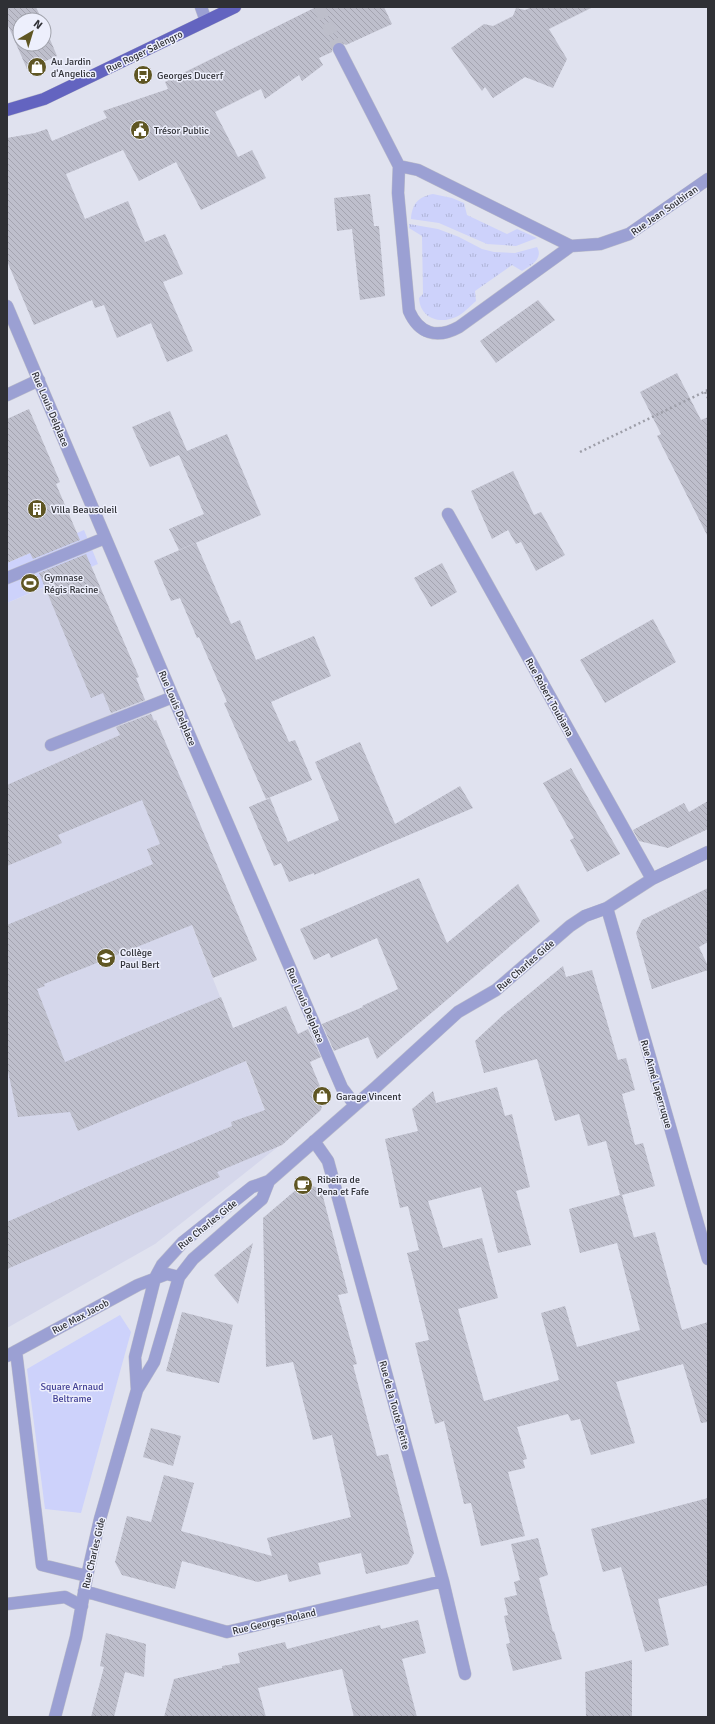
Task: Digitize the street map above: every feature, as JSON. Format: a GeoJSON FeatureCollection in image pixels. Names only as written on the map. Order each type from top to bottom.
{"type":"FeatureCollection","features":[{"type":"Feature","properties":{"kind":"main road","name":"Rue Roger Salengro"},"geometry":{"type":"LineString","coordinates":[[7,110],[44,99],[235,7]]}},
{"type":"Feature","properties":{"kind":"street"},"geometry":{"type":"LineString","coordinates":[[201,7],[206,21]]}},
{"type":"Feature","properties":{"kind":"street"},"geometry":{"type":"LineString","coordinates":[[339,49],[399,166],[398,193],[409,311],[414,323],[423,330],[442,334],[459,327],[571,246],[418,170],[399,166]]}},
{"type":"Feature","properties":{"kind":"street","name":"Rue Jean Soubiran"},"geometry":{"type":"LineString","coordinates":[[571,246],[600,244],[628,234],[708,179]]}},
{"type":"Feature","properties":{"kind":"street","name":"Rue Louis Delplace"},"geometry":{"type":"LineString","coordinates":[[7,306],[173,697],[342,1088],[355,1105]]}},
{"type":"Feature","properties":{"kind":"street"},"geometry":{"type":"LineString","coordinates":[[7,395],[39,380]]}},
{"type":"Feature","properties":{"kind":"street","name":"Rue Robert Toubiana"},"geometry":{"type":"LineString","coordinates":[[448,514],[652,879]]}},
{"type":"Feature","properties":{"kind":"street"},"geometry":{"type":"LineString","coordinates":[[7,578],[105,538]]}},
{"type":"Feature","properties":{"kind":"street"},"geometry":{"type":"LineString","coordinates":[[51,745],[173,697]]}},
{"type":"Feature","properties":{"kind":"street","name":"Rue Charles Gide"},"geometry":{"type":"LineString","coordinates":[[137,1390],[135,1357],[155,1278],[162,1265],[183,1242],[252,1187],[269,1181],[458,1012],[496,990],[570,926],[585,916],[607,908],[652,879],[708,852]]}},
{"type":"Feature","properties":{"kind":"street","name":"Rue Aimé Laperruque"},"geometry":{"type":"LineString","coordinates":[[607,908],[708,1259]]}},
{"type":"Feature","properties":{"kind":"street","name":"Rue de la Toute Petite"},"geometry":{"type":"LineString","coordinates":[[314,1141],[328,1161],[443,1581],[465,1674]]}},
{"type":"Feature","properties":{"kind":"street","name":"Rue Charles Gide"},"geometry":{"type":"LineString","coordinates":[[55,1717],[76,1637],[87,1576],[100,1519],[137,1390],[154,1362],[179,1277],[193,1259],[262,1199],[269,1181]]}},
{"type":"Feature","properties":{"kind":"street"},"geometry":{"type":"LineString","coordinates":[[155,1278],[168,1274],[179,1277]]}},
{"type":"Feature","properties":{"kind":"street","name":"Rue Max Jacob"},"geometry":{"type":"LineString","coordinates":[[11,1354],[138,1285],[155,1278]]}},
{"type":"Feature","properties":{"kind":"street"},"geometry":{"type":"LineString","coordinates":[[11,1354],[42,1565],[87,1576]]}},
{"type":"Feature","properties":{"kind":"street","name":"Rue Georges Roland"},"geometry":{"type":"LineString","coordinates":[[84,1591],[227,1632],[443,1581]]}},
{"type":"Feature","properties":{"kind":"street"},"geometry":{"type":"LineString","coordinates":[[7,1604],[65,1597],[82,1606]]}},
{"type":"Feature","properties":{"kind":"path"},"geometry":{"type":"LineString","coordinates":[[580,452],[706,391],[708,398]]}},
{"type":"Feature","properties":{"kind":"shaded area","name":"Collège Paul Bert"},"geometry":{"type":"Polygon","coordinates":[[[92,568],[143,695],[183,783],[210,848],[168,865],[279,1146],[155,1244],[7,1328],[7,603],[92,568]]]}},
{"type":"Feature","properties":{"kind":"green space"},"geometry":{"type":"Polygon","coordinates":[[[433,194],[452,198],[464,203],[467,215],[507,234],[517,229],[537,238],[516,246],[487,244],[439,223],[411,219],[414,205],[423,197],[433,194]]]}},
{"type":"Feature","properties":{"kind":"green space"},"geometry":{"type":"Polygon","coordinates":[[[409,224],[438,229],[459,237],[482,249],[494,252],[515,253],[537,247],[539,255],[535,262],[522,271],[512,265],[475,291],[476,301],[459,316],[437,320],[426,314],[420,305],[419,298],[423,294],[422,236],[409,228],[409,224]]]}},
{"type":"Feature","properties":{"kind":"green space","name":"Gymnase Régis Racine"},"geometry":{"type":"Polygon","coordinates":[[[84,530],[98,564],[7,603],[7,563],[84,530]]]}},
{"type":"Feature","properties":{"kind":"green space","name":"Square Arnaud Beltrame"},"geometry":{"type":"Polygon","coordinates":[[[120,1315],[131,1332],[81,1513],[45,1509],[27,1369],[120,1315]]]}},
{"type":"Feature","properties":{"kind":"building"},"geometry":{"type":"Polygon","coordinates":[[[7,7],[36,7],[38,12],[12,12],[12,34],[7,23],[7,7]]]}},
{"type":"Feature","properties":{"kind":"building"},"geometry":{"type":"Polygon","coordinates":[[[316,7],[384,7],[392,24],[346,45],[340,42],[335,43],[333,45],[332,52],[319,58],[323,65],[302,81],[299,75],[265,99],[261,89],[215,112],[238,157],[252,150],[266,178],[201,210],[176,162],[139,181],[123,150],[66,174],[85,219],[128,201],[145,242],[165,234],[183,274],[163,282],[193,351],[167,362],[151,323],[117,338],[104,305],[95,308],[92,300],[34,325],[7,261],[7,138],[35,133],[47,129],[52,141],[107,118],[103,111],[168,89],[165,82],[316,7]]]}},
{"type":"Feature","properties":{"kind":"building"},"geometry":{"type":"Polygon","coordinates":[[[532,7],[593,7],[549,29],[567,59],[553,88],[525,77],[493,98],[485,87],[482,91],[451,48],[484,24],[493,26],[513,16],[516,8],[525,10],[532,7]]]}},
{"type":"Feature","properties":{"kind":"building"},"geometry":{"type":"Polygon","coordinates":[[[52,44],[57,56],[27,69],[20,52],[52,52],[52,44]]]}},
{"type":"Feature","properties":{"kind":"building"},"geometry":{"type":"Polygon","coordinates":[[[370,194],[374,226],[379,226],[385,296],[360,300],[352,229],[337,231],[334,198],[370,194]]]}},
{"type":"Feature","properties":{"kind":"building"},"geometry":{"type":"Polygon","coordinates":[[[538,300],[555,320],[496,363],[480,341],[538,300]]]}},
{"type":"Feature","properties":{"kind":"building"},"geometry":{"type":"Polygon","coordinates":[[[677,373],[701,420],[708,417],[708,537],[657,436],[661,434],[640,392],[677,373]]]}},
{"type":"Feature","properties":{"kind":"building","name":"Villa Beausoleil"},"geometry":{"type":"Polygon","coordinates":[[[29,409],[60,482],[56,484],[80,540],[33,559],[30,553],[7,563],[7,419],[29,409]]]}},
{"type":"Feature","properties":{"kind":"building"},"geometry":{"type":"Polygon","coordinates":[[[170,411],[187,451],[227,434],[261,515],[179,550],[169,529],[204,514],[179,455],[150,467],[132,427],[170,411]]]}},
{"type":"Feature","properties":{"kind":"building"},"geometry":{"type":"Polygon","coordinates":[[[513,471],[534,515],[541,512],[565,555],[536,571],[521,542],[516,544],[508,530],[492,539],[471,491],[513,471]]]}},
{"type":"Feature","properties":{"kind":"building"},"geometry":{"type":"Polygon","coordinates":[[[196,543],[231,624],[240,620],[256,660],[314,636],[331,676],[271,702],[289,742],[295,740],[312,780],[266,799],[224,703],[227,702],[199,637],[197,638],[180,598],[171,601],[154,561],[196,543]]]}},
{"type":"Feature","properties":{"kind":"building"},"geometry":{"type":"Polygon","coordinates":[[[86,554],[139,677],[136,678],[145,700],[111,713],[103,693],[91,698],[39,573],[86,554]]]}},
{"type":"Feature","properties":{"kind":"building"},"geometry":{"type":"Polygon","coordinates":[[[442,563],[457,592],[431,607],[414,578],[442,563]]]}},
{"type":"Feature","properties":{"kind":"building"},"geometry":{"type":"Polygon","coordinates":[[[653,619],[676,662],[605,703],[580,660],[653,619]]]}},
{"type":"Feature","properties":{"kind":"building"},"geometry":{"type":"Polygon","coordinates":[[[151,714],[154,721],[156,720],[257,960],[213,978],[192,925],[44,984],[45,986],[37,989],[65,1062],[221,997],[233,1028],[286,1006],[298,1034],[308,1029],[321,1057],[310,1062],[324,1096],[321,1110],[282,1145],[217,1172],[220,1177],[7,1269],[7,1222],[232,1126],[231,1122],[265,1110],[246,1061],[78,1131],[70,1112],[18,1117],[7,1067],[7,925],[153,864],[147,849],[160,844],[142,800],[58,835],[62,843],[7,866],[7,785],[120,735],[116,727],[151,714]]]}},
{"type":"Feature","properties":{"kind":"building"},"geometry":{"type":"Polygon","coordinates":[[[360,742],[395,824],[460,786],[473,808],[314,875],[314,873],[289,882],[281,863],[274,866],[249,807],[270,798],[288,842],[339,820],[315,762],[360,742]]]}},
{"type":"Feature","properties":{"kind":"building"},"geometry":{"type":"Polygon","coordinates":[[[571,768],[620,854],[587,872],[570,840],[574,838],[543,783],[571,768]]]}},
{"type":"Feature","properties":{"kind":"building"},"geometry":{"type":"Polygon","coordinates":[[[708,801],[708,829],[668,848],[639,841],[633,830],[684,803],[689,812],[708,801]]]}},
{"type":"Feature","properties":{"kind":"building"},"geometry":{"type":"Polygon","coordinates":[[[419,878],[447,943],[518,884],[540,921],[377,1059],[368,1037],[334,1051],[322,1024],[363,1007],[362,1006],[398,989],[377,938],[331,958],[329,953],[314,960],[300,929],[419,878]]]}},
{"type":"Feature","properties":{"kind":"building"},"geometry":{"type":"Polygon","coordinates":[[[708,888],[708,942],[699,947],[708,966],[708,970],[652,989],[636,933],[642,920],[708,888]]]}},
{"type":"Feature","properties":{"kind":"building"},"geometry":{"type":"Polygon","coordinates":[[[563,966],[566,977],[592,970],[618,1060],[626,1058],[635,1090],[622,1094],[635,1145],[643,1143],[655,1186],[622,1195],[634,1238],[655,1232],[682,1330],[708,1322],[708,1422],[701,1423],[683,1364],[616,1382],[635,1443],[591,1455],[580,1419],[571,1421],[568,1414],[517,1427],[527,1459],[523,1460],[525,1468],[508,1472],[525,1536],[481,1546],[471,1503],[464,1504],[444,1421],[435,1424],[415,1343],[429,1340],[407,1253],[419,1250],[408,1206],[400,1208],[385,1139],[418,1131],[412,1109],[433,1091],[436,1103],[497,1087],[505,1116],[512,1114],[530,1187],[516,1191],[531,1245],[498,1253],[481,1187],[428,1201],[443,1248],[482,1238],[498,1298],[458,1309],[484,1401],[559,1380],[541,1313],[565,1306],[577,1347],[640,1330],[617,1243],[580,1253],[569,1209],[620,1195],[606,1141],[588,1146],[579,1114],[555,1121],[537,1059],[484,1073],[475,1041],[503,1015],[563,966]]]}},
{"type":"Feature","properties":{"kind":"building"},"geometry":{"type":"Polygon","coordinates":[[[304,1183],[321,1189],[348,1293],[338,1295],[357,1364],[353,1365],[377,1456],[388,1454],[414,1553],[408,1564],[366,1574],[361,1553],[318,1563],[321,1574],[289,1582],[287,1574],[258,1582],[182,1561],[175,1589],[122,1575],[115,1562],[127,1516],[151,1522],[164,1475],[194,1483],[181,1531],[272,1556],[267,1538],[351,1517],[332,1435],[313,1440],[293,1362],[266,1367],[263,1218],[304,1183]]]}},
{"type":"Feature","properties":{"kind":"building"},"geometry":{"type":"Polygon","coordinates":[[[253,1243],[238,1304],[214,1275],[253,1243]]]}},
{"type":"Feature","properties":{"kind":"building"},"geometry":{"type":"Polygon","coordinates":[[[182,1312],[233,1325],[219,1383],[166,1371],[182,1312]]]}},
{"type":"Feature","properties":{"kind":"building"},"geometry":{"type":"Polygon","coordinates":[[[151,1428],[181,1436],[173,1466],[143,1457],[151,1428]]]}},
{"type":"Feature","properties":{"kind":"building"},"geometry":{"type":"Polygon","coordinates":[[[708,1498],[708,1585],[658,1599],[669,1645],[645,1652],[621,1567],[603,1572],[591,1529],[708,1498]]]}},
{"type":"Feature","properties":{"kind":"building"},"geometry":{"type":"Polygon","coordinates":[[[538,1538],[548,1575],[539,1578],[553,1632],[554,1631],[562,1659],[513,1671],[506,1644],[510,1643],[504,1616],[508,1615],[504,1598],[517,1595],[514,1582],[520,1580],[511,1544],[538,1538]]]}},
{"type":"Feature","properties":{"kind":"building"},"geometry":{"type":"Polygon","coordinates":[[[418,1620],[426,1653],[402,1659],[417,1717],[354,1717],[342,1669],[258,1688],[266,1717],[164,1717],[174,1679],[222,1668],[222,1666],[240,1663],[238,1653],[285,1642],[287,1649],[380,1625],[381,1629],[418,1620]]]}},
{"type":"Feature","properties":{"kind":"building"},"geometry":{"type":"Polygon","coordinates":[[[106,1633],[146,1644],[144,1677],[125,1672],[114,1717],[91,1717],[104,1667],[100,1666],[106,1633]]]}},
{"type":"Feature","properties":{"kind":"building"},"geometry":{"type":"Polygon","coordinates":[[[632,1660],[632,1717],[586,1717],[585,1672],[632,1660]]]}},
{"type":"Feature","properties":{"kind":"tunnel"},"geometry":{"type":"LineString","coordinates":[[319,7],[339,49]]}},
{"type":"Feature","properties":{"kind":"place","name":"Au Jardin d'Angelica"},"geometry":{"type":"Point","coordinates":[37,67]}},
{"type":"Feature","properties":{"kind":"place","name":"Georges Ducerf"},"geometry":{"type":"Point","coordinates":[143,75]}},
{"type":"Feature","properties":{"kind":"place","name":"Trésor Public"},"geometry":{"type":"Point","coordinates":[140,130]}},
{"type":"Feature","properties":{"kind":"place","name":"Villa Beausoleil"},"geometry":{"type":"Point","coordinates":[37,509]}},
{"type":"Feature","properties":{"kind":"place","name":"Gymnase Régis Racine"},"geometry":{"type":"Point","coordinates":[30,583]}},
{"type":"Feature","properties":{"kind":"place","name":"Collège Paul Bert"},"geometry":{"type":"Point","coordinates":[106,958]}},
{"type":"Feature","properties":{"kind":"place","name":"Garage Vincent"},"geometry":{"type":"Point","coordinates":[322,1096]}},
{"type":"Feature","properties":{"kind":"place","name":"Ribeira de Pena et Fafe"},"geometry":{"type":"Point","coordinates":[303,1185]}}]}
